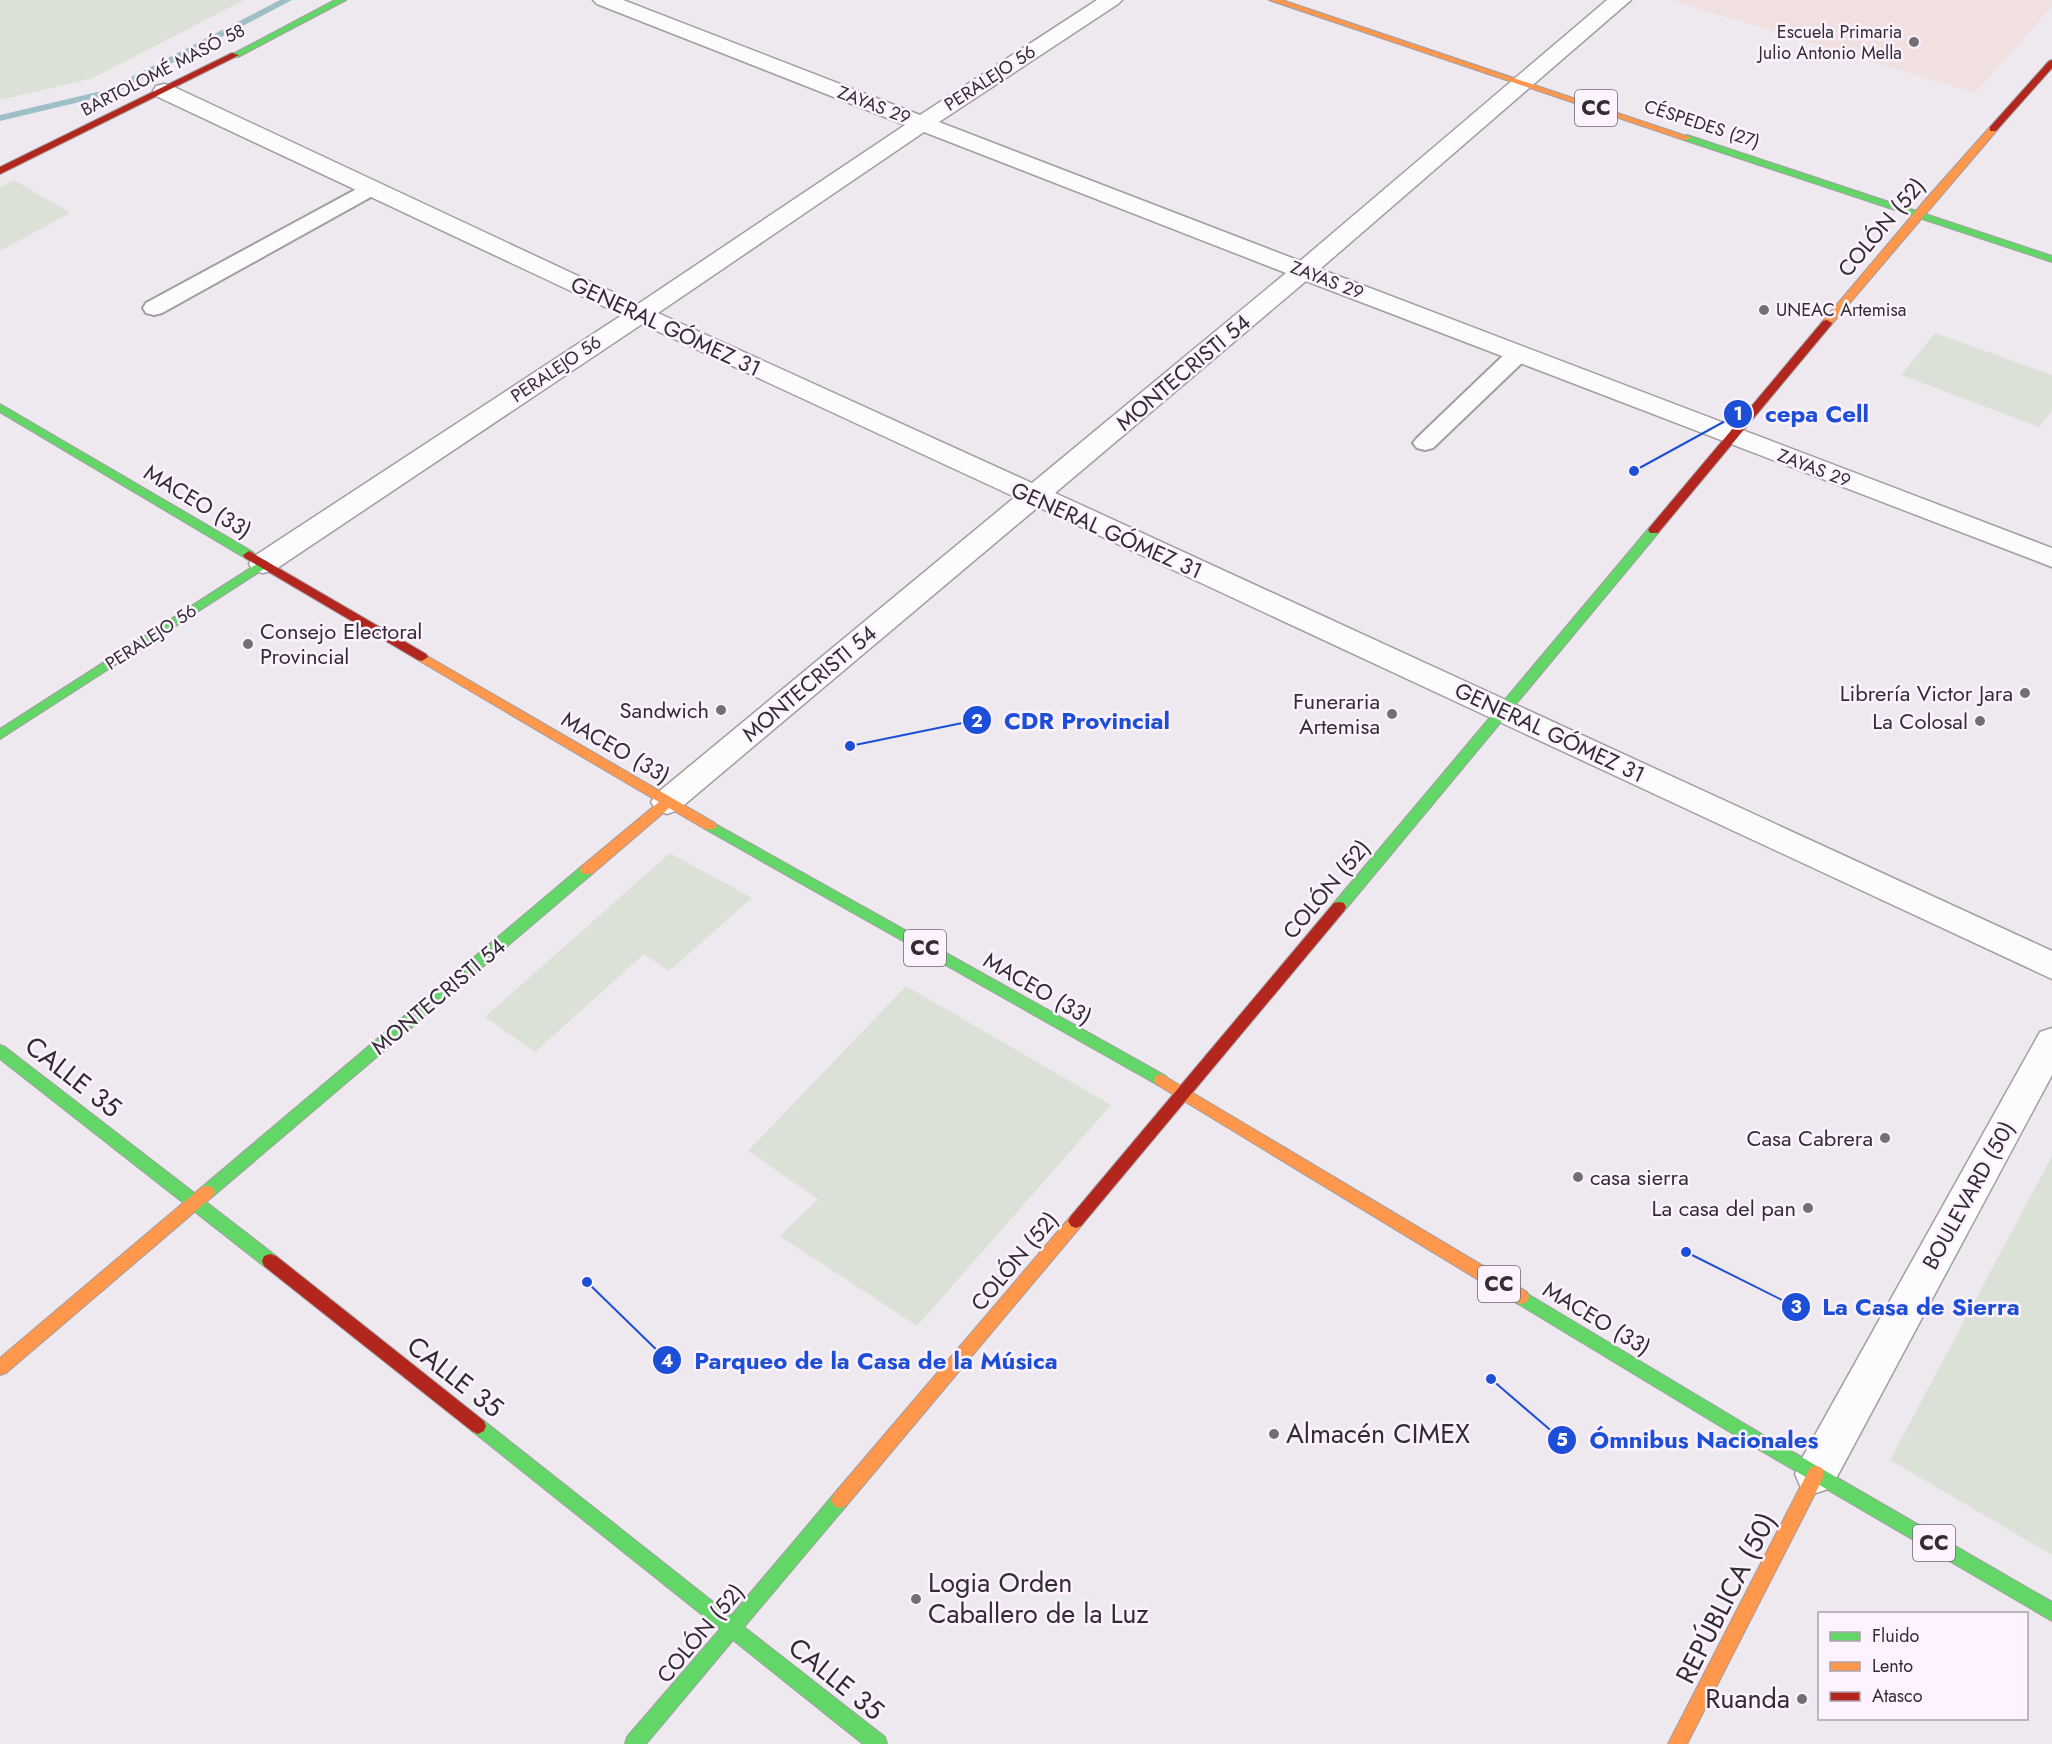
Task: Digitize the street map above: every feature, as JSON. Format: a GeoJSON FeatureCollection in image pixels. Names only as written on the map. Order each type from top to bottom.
{"type":"FeatureCollection","features":[{"type":"Feature","properties":{"kind":"main road","name":"BARTOLOMÉ MASÓ 58"},"geometry":{"type":"LineString","coordinates":[[0,171],[342,0]]}},
{"type":"Feature","properties":{"kind":"main road","name":"CÉSPEDES (27)"},"geometry":{"type":"LineString","coordinates":[[1273,0],[2052,259]]}},
{"type":"Feature","properties":{"kind":"main road","name":"COLÓN (52)"},"geometry":{"type":"LineString","coordinates":[[634,1744],[1919,215],[2052,63]]}},
{"type":"Feature","properties":{"kind":"main road","name":"MACEO (33)"},"geometry":{"type":"LineString","coordinates":[[0,407],[667,802],[1183,1093],[1816,1474],[2052,1612]]}},
{"type":"Feature","properties":{"kind":"main road","name":"PERALEJO 56"},"geometry":{"type":"LineString","coordinates":[[0,735],[263,564]]}},
{"type":"Feature","properties":{"kind":"main road","name":"MONTECRISTI 54"},"geometry":{"type":"LineString","coordinates":[[0,1368],[667,802]]}},
{"type":"Feature","properties":{"kind":"main road","name":"CALLE 35"},"geometry":{"type":"LineString","coordinates":[[0,1051],[195,1201],[878,1744]]}},
{"type":"Feature","properties":{"kind":"main road","name":"REPÚBLICA (50)"},"geometry":{"type":"LineString","coordinates":[[1677,1744],[1816,1474]]}},
{"type":"Feature","properties":{"kind":"street","name":"ZAYAS 29"},"geometry":{"type":"LineString","coordinates":[[603,0],[1732,437],[2052,558]]}},
{"type":"Feature","properties":{"kind":"street","name":"PERALEJO 56"},"geometry":{"type":"LineString","coordinates":[[263,564],[921,124],[1111,0]]}},
{"type":"Feature","properties":{"kind":"street","name":"MONTECRISTI 54"},"geometry":{"type":"LineString","coordinates":[[667,802],[1034,497],[1620,0]]}},
{"type":"Feature","properties":{"kind":"street","name":"GENERAL GÓMEZ 31"},"geometry":{"type":"LineString","coordinates":[[164,91],[1034,497],[1504,710],[2052,966]]}},
{"type":"Feature","properties":{"kind":"street","name":"BOULEVARD (50)"},"geometry":{"type":"LineString","coordinates":[[1816,1474],[2052,1042]]}},
{"type":"Feature","properties":{"kind":"lane"},"geometry":{"type":"LineString","coordinates":[[153,308],[371,189]]}},
{"type":"Feature","properties":{"kind":"lane"},"geometry":{"type":"LineString","coordinates":[[1425,443],[1518,354]]}},
{"type":"Feature","properties":{"kind":"shaded area"},"geometry":{"type":"Polygon","coordinates":[[[0,0],[244,0],[93,78],[0,100],[0,0]]]}},
{"type":"Feature","properties":{"kind":"shaded area","name":"Escuela Primaria Julio Antonio Mella"},"geometry":{"type":"Polygon","coordinates":[[[1671,0],[2052,0],[2052,6],[1975,93],[1671,0]]]}},
{"type":"Feature","properties":{"kind":"shaded area"},"geometry":{"type":"Polygon","coordinates":[[[14,180],[70,213],[0,251],[0,187],[14,180]]]}},
{"type":"Feature","properties":{"kind":"shaded area"},"geometry":{"type":"Polygon","coordinates":[[[1935,333],[2052,375],[2052,411],[2039,427],[1901,375],[1935,333]]]}},
{"type":"Feature","properties":{"kind":"shaded area"},"geometry":{"type":"Polygon","coordinates":[[[670,853],[752,898],[669,971],[644,954],[535,1052],[485,1017],[670,853]]]}},
{"type":"Feature","properties":{"kind":"shaded area"},"geometry":{"type":"Polygon","coordinates":[[[906,986],[1111,1105],[917,1326],[780,1236],[818,1199],[748,1151],[906,986]]]}},
{"type":"Feature","properties":{"kind":"shaded area"},"geometry":{"type":"Polygon","coordinates":[[[2052,1156],[2052,1555],[1890,1460],[2052,1156]]]}},
{"type":"Feature","properties":{"kind":"waterway"},"geometry":{"type":"LineString","coordinates":[[0,118],[109,92],[287,0]]}},
{"type":"Feature","properties":{"kind":"traffic: fast"},"geometry":{"type":"LineString","coordinates":[[235,55],[342,0]]}},
{"type":"Feature","properties":{"kind":"traffic: fast"},"geometry":{"type":"LineString","coordinates":[[1687,138],[2052,259]]}},
{"type":"Feature","properties":{"kind":"traffic: fast"},"geometry":{"type":"LineString","coordinates":[[0,407],[249,555]]}},
{"type":"Feature","properties":{"kind":"traffic: fast"},"geometry":{"type":"LineString","coordinates":[[1339,907],[1654,530]]}},
{"type":"Feature","properties":{"kind":"traffic: fast"},"geometry":{"type":"LineString","coordinates":[[0,735],[263,564]]}},
{"type":"Feature","properties":{"kind":"traffic: fast"},"geometry":{"type":"LineString","coordinates":[[710,826],[1161,1080]]}},
{"type":"Feature","properties":{"kind":"traffic: fast"},"geometry":{"type":"LineString","coordinates":[[207,1192],[587,870]]}},
{"type":"Feature","properties":{"kind":"traffic: fast"},"geometry":{"type":"LineString","coordinates":[[0,1051],[270,1261]]}},
{"type":"Feature","properties":{"kind":"traffic: fast"},"geometry":{"type":"LineString","coordinates":[[1521,1297],[1759,1441],[2052,1612]]}},
{"type":"Feature","properties":{"kind":"traffic: fast"},"geometry":{"type":"LineString","coordinates":[[478,1426],[878,1744]]}},
{"type":"Feature","properties":{"kind":"traffic: fast"},"geometry":{"type":"LineString","coordinates":[[634,1744],[840,1500]]}},
{"type":"Feature","properties":{"kind":"traffic: slow"},"geometry":{"type":"LineString","coordinates":[[1273,0],[1687,138]]}},
{"type":"Feature","properties":{"kind":"traffic: slow"},"geometry":{"type":"LineString","coordinates":[[1827,323],[1929,201],[1993,129]]}},
{"type":"Feature","properties":{"kind":"traffic: slow"},"geometry":{"type":"LineString","coordinates":[[422,657],[710,826]]}},
{"type":"Feature","properties":{"kind":"traffic: slow"},"geometry":{"type":"LineString","coordinates":[[587,870],[667,802]]}},
{"type":"Feature","properties":{"kind":"traffic: slow"},"geometry":{"type":"LineString","coordinates":[[1161,1080],[1521,1297]]}},
{"type":"Feature","properties":{"kind":"traffic: slow"},"geometry":{"type":"LineString","coordinates":[[0,1368],[207,1192]]}},
{"type":"Feature","properties":{"kind":"traffic: slow"},"geometry":{"type":"LineString","coordinates":[[840,1500],[1076,1221]]}},
{"type":"Feature","properties":{"kind":"traffic: slow"},"geometry":{"type":"LineString","coordinates":[[1677,1744],[1816,1474]]}},
{"type":"Feature","properties":{"kind":"traffic: jam"},"geometry":{"type":"LineString","coordinates":[[0,171],[235,55]]}},
{"type":"Feature","properties":{"kind":"traffic: jam"},"geometry":{"type":"LineString","coordinates":[[1993,129],[2052,63]]}},
{"type":"Feature","properties":{"kind":"traffic: jam"},"geometry":{"type":"LineString","coordinates":[[1654,530],[1827,323]]}},
{"type":"Feature","properties":{"kind":"traffic: jam"},"geometry":{"type":"LineString","coordinates":[[249,555],[422,657]]}},
{"type":"Feature","properties":{"kind":"traffic: jam"},"geometry":{"type":"LineString","coordinates":[[1076,1221],[1339,907]]}},
{"type":"Feature","properties":{"kind":"traffic: jam"},"geometry":{"type":"LineString","coordinates":[[270,1261],[478,1426]]}},
{"type":"Feature","properties":{"kind":"place","name":"Escuela Primaria Julio Antonio Mella"},"geometry":{"type":"Point","coordinates":[1914,42]}},
{"type":"Feature","properties":{"kind":"place","name":"UNEAC Artemisa"},"geometry":{"type":"Point","coordinates":[1764,310]}},
{"type":"Feature","properties":{"kind":"place","name":"cepa Cell"},"geometry":{"type":"Point","coordinates":[1634,471]}},
{"type":"Feature","properties":{"kind":"place","name":"Consejo Electoral Provincial"},"geometry":{"type":"Point","coordinates":[248,644]}},
{"type":"Feature","properties":{"kind":"place","name":"Librería Victor Jara"},"geometry":{"type":"Point","coordinates":[2025,693]}},
{"type":"Feature","properties":{"kind":"place","name":"Sandwich"},"geometry":{"type":"Point","coordinates":[721,710]}},
{"type":"Feature","properties":{"kind":"place","name":"Funeraria Artemisa"},"geometry":{"type":"Point","coordinates":[1392,714]}},
{"type":"Feature","properties":{"kind":"place","name":"La Colosal"},"geometry":{"type":"Point","coordinates":[1980,721]}},
{"type":"Feature","properties":{"kind":"place","name":"CDR Provincial"},"geometry":{"type":"Point","coordinates":[850,746]}},
{"type":"Feature","properties":{"kind":"place","name":"Casa Cabrera"},"geometry":{"type":"Point","coordinates":[1885,1138]}},
{"type":"Feature","properties":{"kind":"place","name":"casa sierra"},"geometry":{"type":"Point","coordinates":[1578,1177]}},
{"type":"Feature","properties":{"kind":"place","name":"La casa del pan"},"geometry":{"type":"Point","coordinates":[1808,1208]}},
{"type":"Feature","properties":{"kind":"place","name":"La Casa de Sierra"},"geometry":{"type":"Point","coordinates":[1686,1252]}},
{"type":"Feature","properties":{"kind":"place","name":"Parqueo de la Casa de la Música"},"geometry":{"type":"Point","coordinates":[587,1282]}},
{"type":"Feature","properties":{"kind":"place","name":"Ómnibus Nacionales"},"geometry":{"type":"Point","coordinates":[1491,1379]}},
{"type":"Feature","properties":{"kind":"place","name":"Almacén CIMEX"},"geometry":{"type":"Point","coordinates":[1274,1434]}},
{"type":"Feature","properties":{"kind":"place","name":"Logia Orden Caballero de la Luz"},"geometry":{"type":"Point","coordinates":[916,1599]}},
{"type":"Feature","properties":{"kind":"place","name":"Ruanda"},"geometry":{"type":"Point","coordinates":[1802,1699]}}]}
